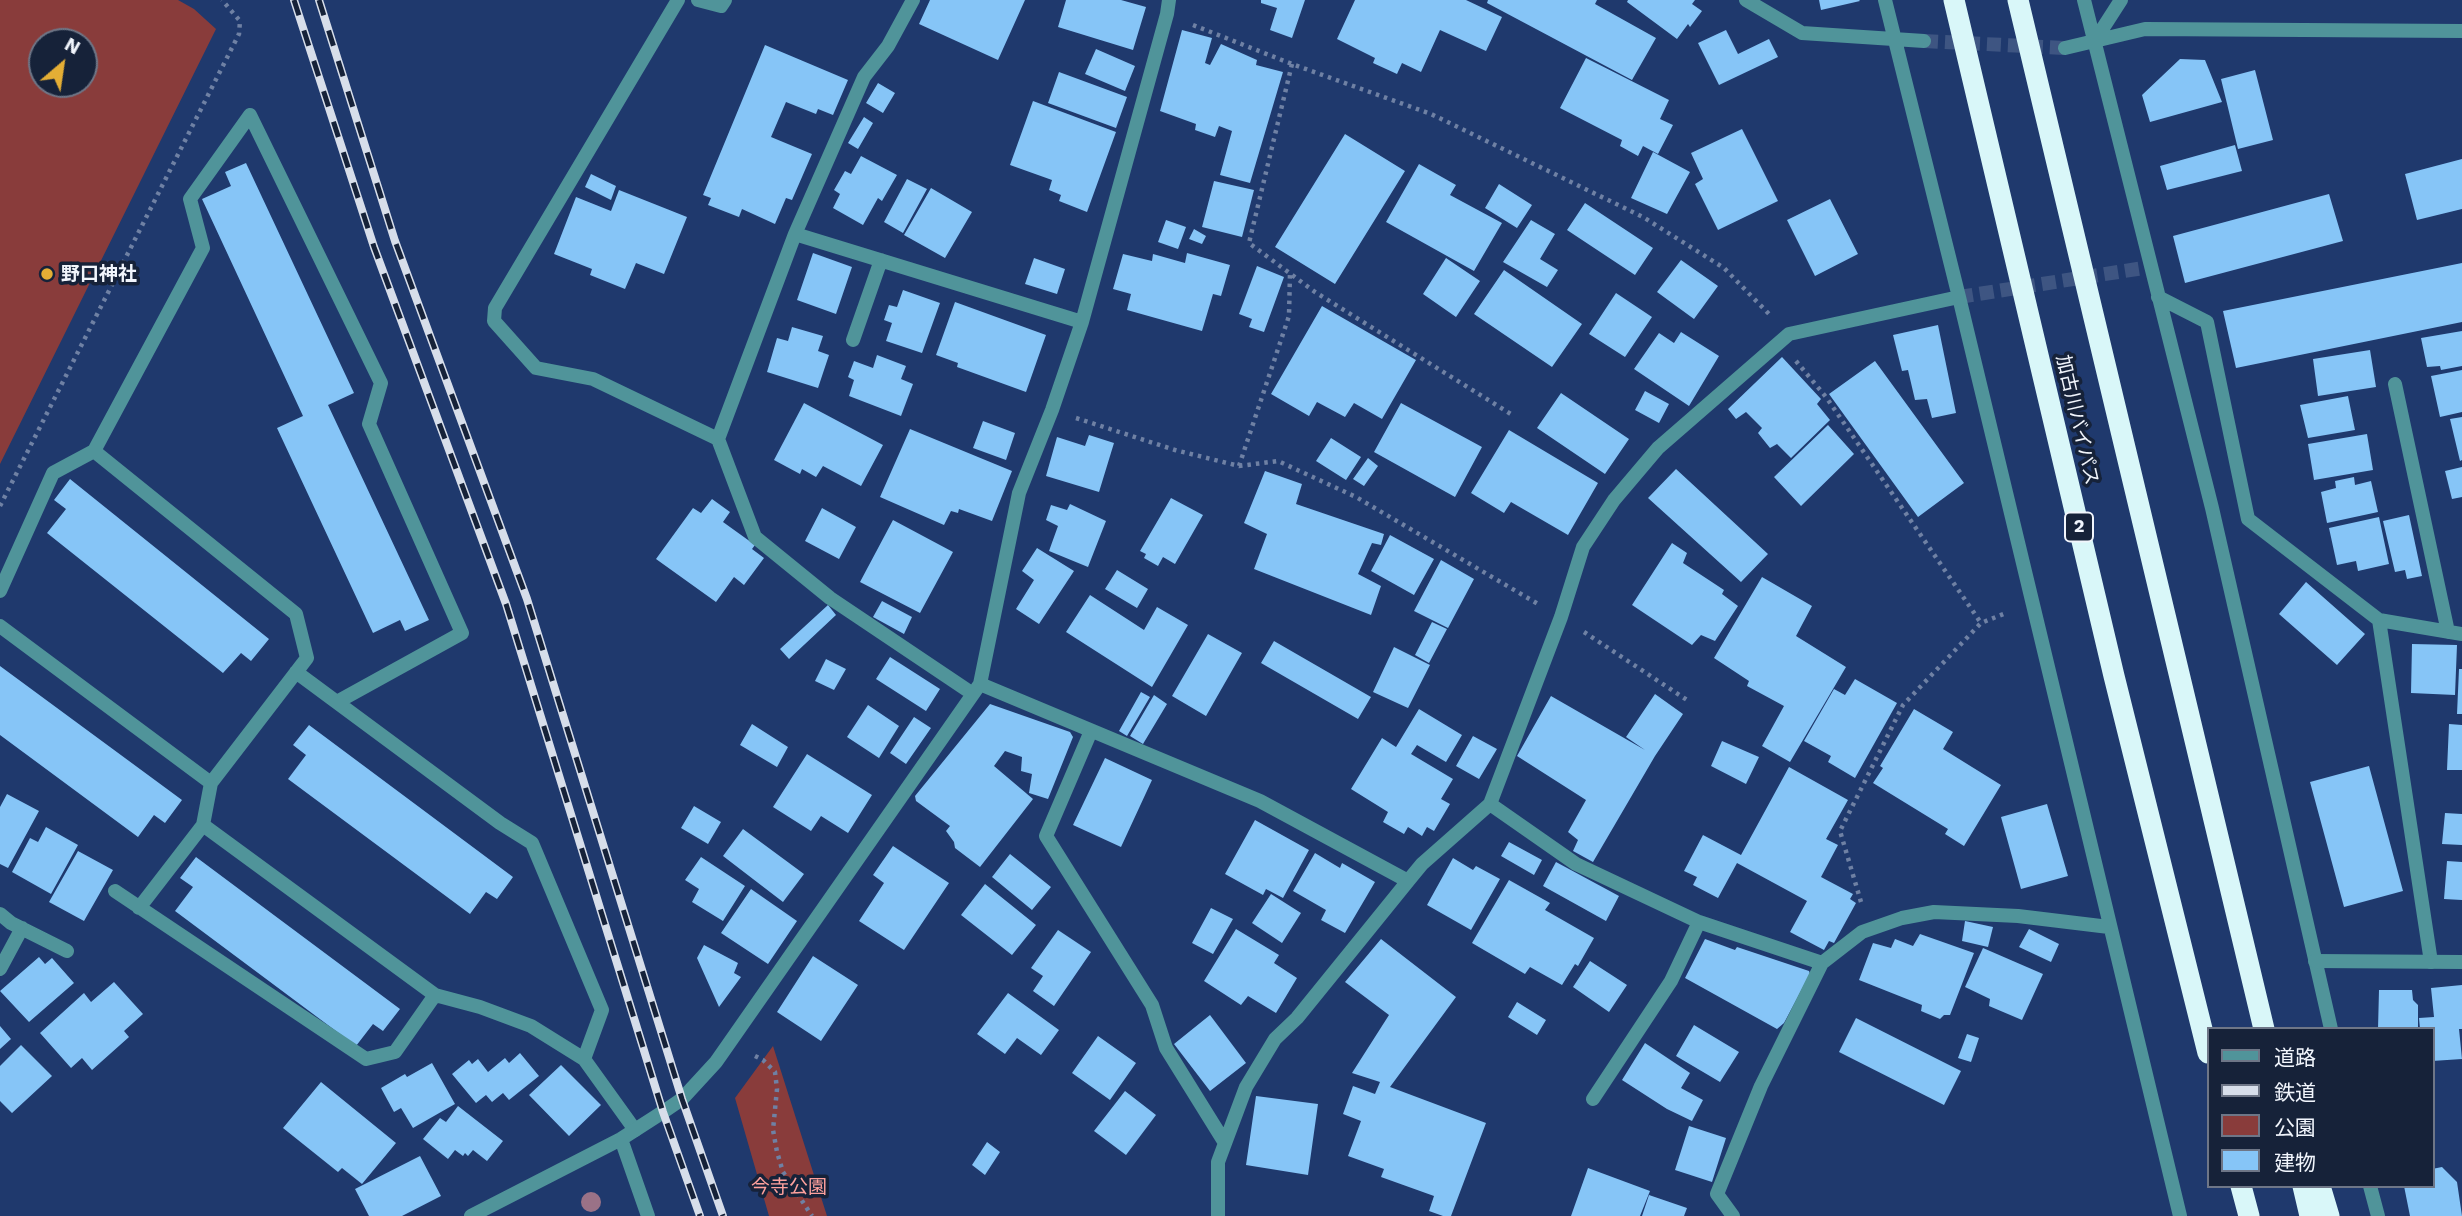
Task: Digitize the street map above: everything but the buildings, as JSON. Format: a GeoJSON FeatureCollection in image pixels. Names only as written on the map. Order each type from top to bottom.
{"type":"FeatureCollection","features":[{"type":"Feature","properties":{"kind":"highway","name":"加古川バイパス"},"geometry":{"type":"LineString","coordinates":[[1954,0],[2114,676],[2206,1045]]}},
{"type":"Feature","properties":{"kind":"highway","name":"加古川バイパス"},"geometry":{"type":"LineString","coordinates":[[2018,0],[2264,1027]]}},
{"type":"Feature","properties":{"kind":"highway"},"geometry":{"type":"LineString","coordinates":[[2246,953],[2269,1027]]}},
{"type":"Feature","properties":{"kind":"highway"},"geometry":{"type":"LineString","coordinates":[[2242,1188],[2249,1216]]}},
{"type":"Feature","properties":{"kind":"highway"},"geometry":{"type":"LineString","coordinates":[[2303,1188],[2310,1216]]}},
{"type":"Feature","properties":{"kind":"highway"},"geometry":{"type":"LineString","coordinates":[[2321,1188],[2329,1216]]}},
{"type":"Feature","properties":{"kind":"street"},"geometry":{"type":"LineString","coordinates":[[678,0],[495,308],[494,321],[536,368],[593,379],[718,439]]}},
{"type":"Feature","properties":{"kind":"street"},"geometry":{"type":"LineString","coordinates":[[698,0],[722,6],[724,0]]}},
{"type":"Feature","properties":{"kind":"street"},"geometry":{"type":"LineString","coordinates":[[913,0],[888,46],[864,77],[795,234],[718,439],[755,537],[830,598],[976,689],[1091,731],[1260,802],[1408,881]]}},
{"type":"Feature","properties":{"kind":"street"},"geometry":{"type":"LineString","coordinates":[[1746,0],[1802,33],[1924,41]]}},
{"type":"Feature","properties":{"kind":"street"},"geometry":{"type":"LineString","coordinates":[[1885,0],[1959,297],[2179,1216]]}},
{"type":"Feature","properties":{"kind":"street"},"geometry":{"type":"LineString","coordinates":[[2084,0],[2215,521],[2331,1027]]}},
{"type":"Feature","properties":{"kind":"street"},"geometry":{"type":"LineString","coordinates":[[2094,41],[2121,0]]}},
{"type":"Feature","properties":{"kind":"street"},"geometry":{"type":"LineString","coordinates":[[471,1216],[621,1139],[682,1099],[716,1062],[976,689],[1019,493],[1052,410],[1082,322],[1168,7]]}},
{"type":"Feature","properties":{"kind":"street"},"geometry":{"type":"LineString","coordinates":[[2065,48],[2145,29],[2462,31]]}},
{"type":"Feature","properties":{"kind":"street"},"geometry":{"type":"LineString","coordinates":[[0,591],[53,473],[94,451],[203,248],[190,199],[250,115],[380,383],[369,424],[462,633],[337,702]]}},
{"type":"Feature","properties":{"kind":"street"},"geometry":{"type":"LineString","coordinates":[[795,234],[1082,322]]}},
{"type":"Feature","properties":{"kind":"street"},"geometry":{"type":"LineString","coordinates":[[853,340],[881,260]]}},
{"type":"Feature","properties":{"kind":"street"},"geometry":{"type":"LineString","coordinates":[[1218,1216],[1218,1162],[1246,1087],[1275,1039],[1297,1018],[1422,864],[1490,804],[1561,617],[1583,547],[1614,500],[1658,447],[1784,338],[1959,297]]}},
{"type":"Feature","properties":{"kind":"street"},"geometry":{"type":"LineString","coordinates":[[2158,297],[2207,322],[2248,519],[2379,620],[2455,633],[2395,384]]}},
{"type":"Feature","properties":{"kind":"street"},"geometry":{"type":"LineString","coordinates":[[94,451],[296,614],[307,658],[211,783],[203,825],[139,908]]}},
{"type":"Feature","properties":{"kind":"street"},"geometry":{"type":"LineString","coordinates":[[2379,620],[2431,962]]}},
{"type":"Feature","properties":{"kind":"street"},"geometry":{"type":"LineString","coordinates":[[0,626],[211,783]]}},
{"type":"Feature","properties":{"kind":"street"},"geometry":{"type":"LineString","coordinates":[[296,672],[499,823],[532,843],[602,1010],[584,1059]]}},
{"type":"Feature","properties":{"kind":"street"},"geometry":{"type":"LineString","coordinates":[[1091,731],[1046,836],[1153,1005],[1166,1048],[1226,1143]]}},
{"type":"Feature","properties":{"kind":"street"},"geometry":{"type":"LineString","coordinates":[[1490,804],[1576,864],[1699,922],[1822,963]]}},
{"type":"Feature","properties":{"kind":"street"},"geometry":{"type":"LineString","coordinates":[[203,825],[435,995],[480,1007],[531,1027],[584,1059],[635,1130]]}},
{"type":"Feature","properties":{"kind":"street"},"geometry":{"type":"LineString","coordinates":[[115,891],[366,1059],[395,1052],[435,995]]}},
{"type":"Feature","properties":{"kind":"street"},"geometry":{"type":"LineString","coordinates":[[1733,1216],[1717,1194],[1761,1086],[1822,963],[1862,932],[1902,918],[1934,912],[2018,916],[2109,926]]}},
{"type":"Feature","properties":{"kind":"street"},"geometry":{"type":"LineString","coordinates":[[0,914],[67,951]]}},
{"type":"Feature","properties":{"kind":"street"},"geometry":{"type":"LineString","coordinates":[[1593,1099],[1671,981],[1699,922]]}},
{"type":"Feature","properties":{"kind":"street"},"geometry":{"type":"LineString","coordinates":[[0,969],[22,928]]}},
{"type":"Feature","properties":{"kind":"street"},"geometry":{"type":"LineString","coordinates":[[2315,961],[2462,962]]}},
{"type":"Feature","properties":{"kind":"street"},"geometry":{"type":"LineString","coordinates":[[621,1139],[648,1216]]}},
{"type":"Feature","properties":{"kind":"street"},"geometry":{"type":"LineString","coordinates":[[2371,1188],[2378,1216]]}},
{"type":"Feature","properties":{"kind":"path"},"geometry":{"type":"LineString","coordinates":[[0,506],[239,34],[240,21],[222,0]]}},
{"type":"Feature","properties":{"kind":"path"},"geometry":{"type":"LineString","coordinates":[[1168,7],[1292,64],[1431,114],[1643,217],[1724,268],[1784,338],[1981,623]]}},
{"type":"Feature","properties":{"kind":"path"},"geometry":{"type":"LineString","coordinates":[[1292,64],[1250,243],[1315,292],[1514,416]]}},
{"type":"Feature","properties":{"kind":"path"},"geometry":{"type":"LineString","coordinates":[[1239,466],[1289,316],[1290,272]]}},
{"type":"Feature","properties":{"kind":"path"},"geometry":{"type":"LineString","coordinates":[[1052,410],[1175,450],[1239,466],[1278,461],[1356,497],[1561,617],[1687,699]]}},
{"type":"Feature","properties":{"kind":"path"},"geometry":{"type":"LineString","coordinates":[[1862,932],[1864,913],[1840,831],[1903,705],[1981,623],[2014,611]]}},
{"type":"Feature","properties":{"kind":"path"},"geometry":{"type":"LineString","coordinates":[[755,1056],[775,1072],[777,1089],[773,1130],[777,1152],[783,1172],[812,1216]]}},
{"type":"Feature","properties":{"kind":"green space","name":"野口神社"},"geometry":{"type":"Polygon","coordinates":[[[0,0],[178,0],[194,9],[216,29],[0,464],[0,0]]]}},
{"type":"Feature","properties":{"kind":"green space","name":"今寺公園"},"geometry":{"type":"Polygon","coordinates":[[[773,1046],[827,1216],[769,1216],[735,1098],[773,1046]]]}},
{"type":"Feature","properties":{"kind":"tunnel"},"geometry":{"type":"LineString","coordinates":[[1924,41],[2065,48]]}},
{"type":"Feature","properties":{"kind":"tunnel"},"geometry":{"type":"LineString","coordinates":[[1959,297],[2150,267]]}},
{"type":"Feature","properties":{"kind":"railway"},"geometry":{"type":"LineString","coordinates":[[294,0],[374,247],[506,604],[663,1112],[700,1216]]}},
{"type":"Feature","properties":{"kind":"railway"},"geometry":{"type":"LineString","coordinates":[[319,0],[395,241],[527,599],[682,1099],[723,1216]]}},
{"type":"Feature","properties":{"kind":"place","name":"野口神社"},"geometry":{"type":"Point","coordinates":[47,274]}}]}
